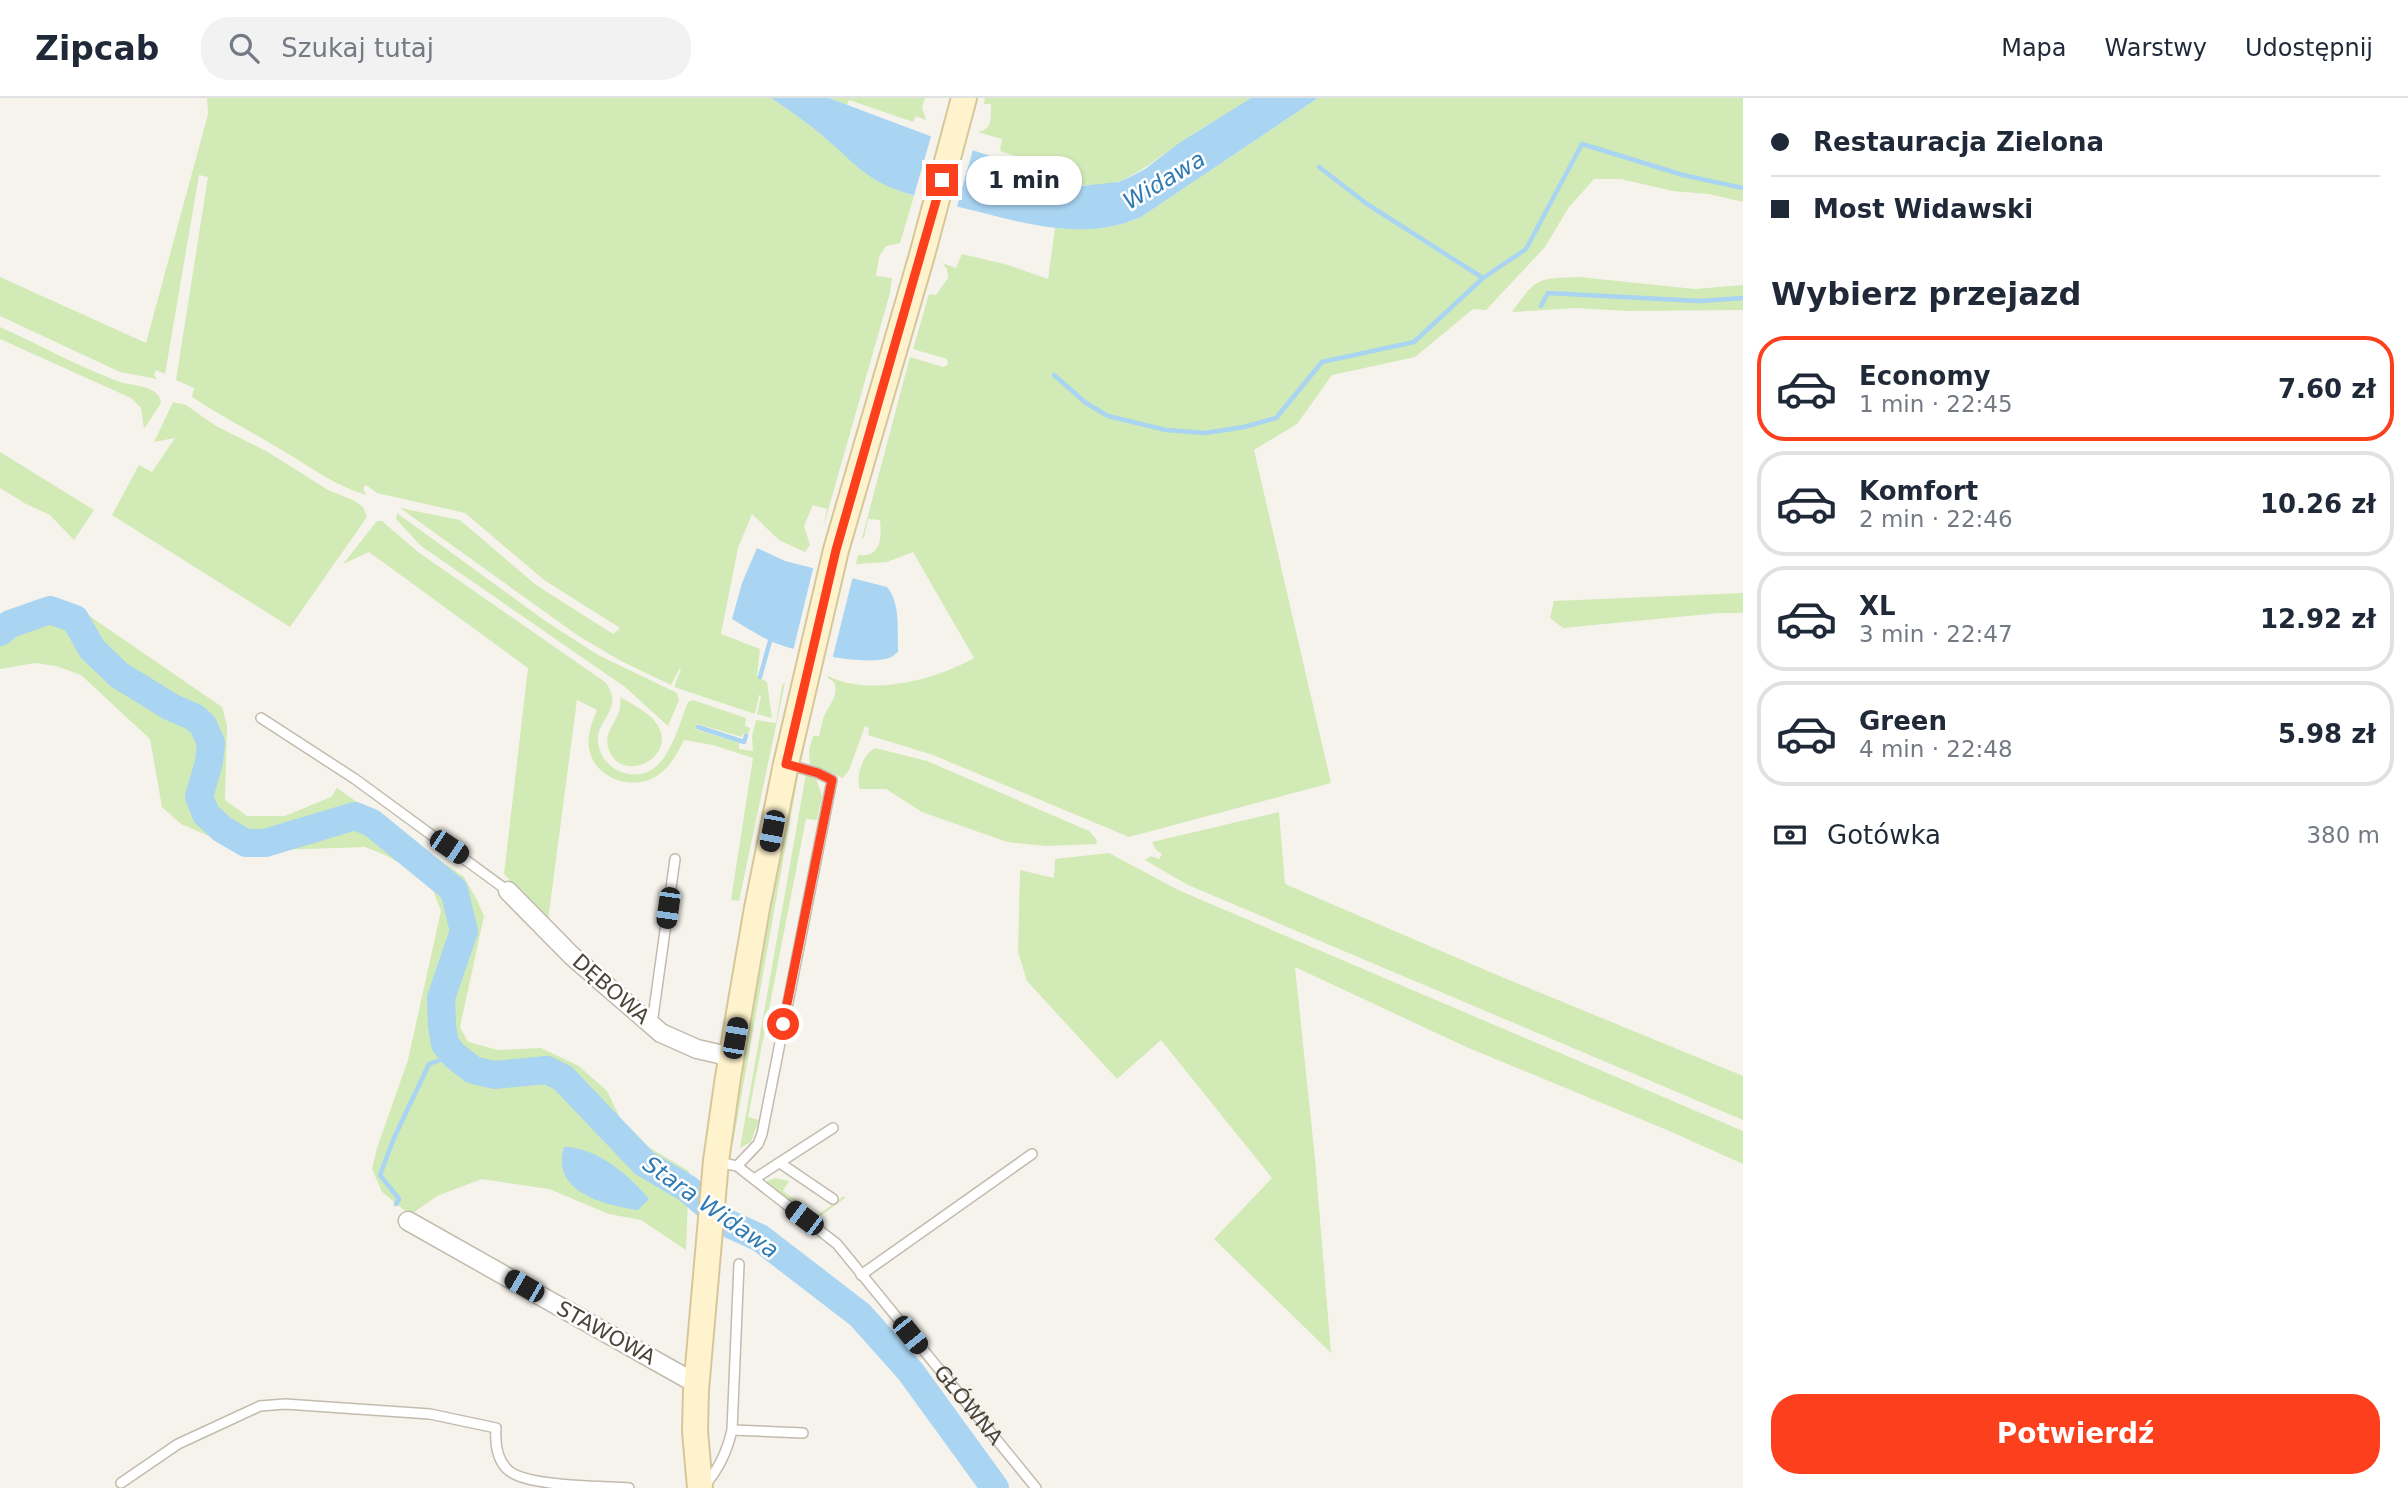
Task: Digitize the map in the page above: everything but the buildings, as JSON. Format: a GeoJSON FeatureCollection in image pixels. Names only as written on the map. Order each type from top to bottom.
{"type":"FeatureCollection","features":[{"type":"Feature","properties":{"kind":"main road"},"geometry":{"type":"LineString","coordinates":[[701,1488],[695,1431],[697,1374],[722,1171],[732,1057],[757,908],[836,550],[922,255],[964,98]]}},
{"type":"Feature","properties":{"kind":"street","name":"DĘBOWA"},"geometry":{"type":"LineString","coordinates":[[508,891],[572,956],[661,1033],[697,1049],[732,1057]]}},
{"type":"Feature","properties":{"kind":"street","name":"STAWOWA"},"geometry":{"type":"LineString","coordinates":[[408,1221],[686,1377],[697,1374]]}},
{"type":"Feature","properties":{"kind":"lane"},"geometry":{"type":"LineString","coordinates":[[261,719],[355,779],[508,891]]}},
{"type":"Feature","properties":{"kind":"lane"},"geometry":{"type":"LineString","coordinates":[[722,1171],[758,1144],[762,1134],[832,780],[818,773],[786,768]]}},
{"type":"Feature","properties":{"kind":"lane"},"geometry":{"type":"LineString","coordinates":[[652,1026],[675,859]]}},
{"type":"Feature","properties":{"kind":"lane"},"geometry":{"type":"LineString","coordinates":[[754,1179],[833,1128]]}},
{"type":"Feature","properties":{"kind":"lane"},"geometry":{"type":"LineString","coordinates":[[861,1275],[1032,1154]]}},
{"type":"Feature","properties":{"kind":"lane"},"geometry":{"type":"LineString","coordinates":[[780,1163],[833,1199]]}},
{"type":"Feature","properties":{"kind":"lane","name":"GŁÓWNA"},"geometry":{"type":"LineString","coordinates":[[722,1171],[754,1179],[837,1244],[1036,1488]]}},
{"type":"Feature","properties":{"kind":"lane"},"geometry":{"type":"LineString","coordinates":[[701,1488],[716,1474],[732,1430],[738,1264]]}},
{"type":"Feature","properties":{"kind":"lane"},"geometry":{"type":"LineString","coordinates":[[121,1483],[178,1444],[260,1406],[285,1404],[430,1414],[474,1422],[496,1428],[495,1444],[501,1461],[515,1475],[543,1482],[629,1488]]}},
{"type":"Feature","properties":{"kind":"lane"},"geometry":{"type":"LineString","coordinates":[[732,1430],[803,1433]]}},
{"type":"Feature","properties":{"kind":"green space"},"geometry":{"type":"Polygon","coordinates":[[[207,98],[771,98],[868,172],[889,186],[914,196],[900,243],[886,246],[879,257],[876,276],[892,278],[890,293],[823,528],[827,509],[813,505],[804,526],[810,545],[805,552],[779,540],[752,514],[738,548],[721,634],[760,649],[757,676],[767,682],[772,718],[757,714],[759,695],[755,714],[674,687],[680,668],[671,685],[621,661],[580,637],[400,508],[460,520],[536,585],[613,634],[620,628],[544,580],[465,513],[377,493],[366,485],[363,488],[366,495],[344,487],[192,397],[194,388],[176,380],[208,177],[199,175],[165,374],[156,370],[154,375],[157,379],[120,372],[0,316],[0,277],[146,343],[208,114],[207,98]]]}},
{"type":"Feature","properties":{"kind":"green space"},"geometry":{"type":"Polygon","coordinates":[[[829,98],[925,98],[922,107],[926,120],[916,116],[913,122],[849,100],[847,105],[829,98]]]}},
{"type":"Feature","properties":{"kind":"green space"},"geometry":{"type":"Polygon","coordinates":[[[985,98],[1251,98],[1138,172],[1110,184],[1095,185],[1058,179],[1059,171],[1000,151],[1002,139],[978,132],[987,128],[990,122],[991,104],[984,104],[985,98]]]}},
{"type":"Feature","properties":{"kind":"green space"},"geometry":{"type":"Polygon","coordinates":[[[1318,98],[1743,98],[1743,202],[1709,194],[1672,191],[1621,179],[1594,179],[1569,207],[1545,247],[1486,310],[1473,309],[1415,357],[1332,375],[1297,424],[1254,450],[1331,783],[1129,837],[933,755],[868,735],[869,728],[865,726],[849,770],[843,778],[810,764],[809,750],[813,736],[819,736],[824,716],[835,695],[834,682],[828,676],[863,685],[902,683],[941,673],[974,658],[913,552],[887,562],[856,564],[858,555],[866,555],[876,550],[880,540],[880,520],[868,519],[862,538],[910,357],[943,367],[948,365],[947,359],[913,349],[929,294],[936,295],[948,278],[947,269],[942,263],[956,268],[962,254],[1008,265],[1048,279],[1055,228],[1099,228],[1141,217],[1318,98]]]}},
{"type":"Feature","properties":{"kind":"green space"},"geometry":{"type":"Polygon","coordinates":[[[1579,277],[1695,289],[1743,285],[1743,310],[1627,311],[1576,308],[1512,312],[1527,292],[1539,282],[1554,278],[1579,277]]]}},
{"type":"Feature","properties":{"kind":"green space"},"geometry":{"type":"Polygon","coordinates":[[[0,327],[105,376],[151,390],[156,393],[161,403],[144,429],[141,408],[131,398],[0,339],[0,327]]]}},
{"type":"Feature","properties":{"kind":"green space"},"geometry":{"type":"Polygon","coordinates":[[[173,402],[186,405],[216,426],[268,452],[328,490],[363,507],[367,517],[290,627],[112,515],[139,465],[152,472],[175,438],[154,442],[173,402]]]}},
{"type":"Feature","properties":{"kind":"green space"},"geometry":{"type":"Polygon","coordinates":[[[0,452],[94,510],[74,540],[50,515],[0,488],[0,452]]]}},
{"type":"Feature","properties":{"kind":"green space"},"geometry":{"type":"Polygon","coordinates":[[[397,513],[544,620],[598,655],[677,693],[679,700],[668,726],[625,687],[421,546],[396,519],[397,513]]]}},
{"type":"Feature","properties":{"kind":"green space"},"geometry":{"type":"Polygon","coordinates":[[[377,521],[382,521],[418,552],[605,682],[611,691],[612,699],[601,726],[598,742],[607,762],[618,771],[640,774],[650,771],[658,764],[671,746],[688,702],[693,700],[746,718],[745,726],[750,728],[748,735],[743,734],[742,737],[697,724],[695,729],[739,743],[739,749],[753,751],[752,736],[756,720],[776,723],[782,685],[785,683],[739,901],[731,900],[753,758],[713,745],[684,740],[670,764],[658,775],[637,782],[616,780],[598,768],[589,748],[589,733],[597,710],[577,700],[548,920],[504,874],[528,668],[369,552],[343,564],[377,521]]]}},
{"type":"Feature","properties":{"kind":"green space"},"geometry":{"type":"Polygon","coordinates":[[[1743,593],[1743,613],[1563,628],[1550,618],[1554,601],[1743,593]]]}},
{"type":"Feature","properties":{"kind":"green space"},"geometry":{"type":"Polygon","coordinates":[[[47,603],[72,604],[222,707],[227,726],[225,800],[247,816],[285,816],[331,797],[337,788],[464,877],[484,916],[460,1027],[468,1042],[498,1050],[541,1048],[579,1066],[607,1091],[620,1118],[650,1148],[689,1171],[686,1250],[641,1220],[609,1214],[549,1189],[482,1179],[437,1196],[410,1215],[382,1192],[372,1169],[408,1060],[441,911],[429,879],[365,847],[244,851],[181,824],[162,807],[150,739],[81,675],[56,666],[35,663],[0,669],[0,618],[47,603]]]}},
{"type":"Feature","properties":{"kind":"green space"},"geometry":{"type":"Polygon","coordinates":[[[620,697],[646,713],[658,726],[662,738],[660,749],[644,764],[623,765],[614,759],[608,747],[608,735],[619,712],[620,697]]]}},
{"type":"Feature","properties":{"kind":"green space"},"geometry":{"type":"Polygon","coordinates":[[[875,748],[927,761],[1089,831],[1097,844],[1046,846],[1007,842],[922,812],[886,789],[860,789],[861,766],[875,748]]]}},
{"type":"Feature","properties":{"kind":"green space"},"geometry":{"type":"Polygon","coordinates":[[[806,774],[816,778],[822,796],[817,820],[806,819],[748,1117],[759,1120],[751,1142],[740,1148],[806,774]]]}},
{"type":"Feature","properties":{"kind":"green space"},"geometry":{"type":"Polygon","coordinates":[[[798,776],[733,1143],[728,1135],[770,886],[795,778],[798,776]]]}},
{"type":"Feature","properties":{"kind":"green space"},"geometry":{"type":"Polygon","coordinates":[[[1279,812],[1285,884],[1743,1076],[1743,1120],[1188,885],[1145,860],[1151,856],[1159,859],[1162,854],[1152,842],[1279,812]]]}},
{"type":"Feature","properties":{"kind":"green space"},"geometry":{"type":"Polygon","coordinates":[[[1109,853],[1178,890],[1743,1131],[1743,1164],[1464,1046],[1295,967],[1331,1353],[1214,1239],[1272,1178],[1161,1040],[1117,1079],[1027,981],[1018,952],[1020,870],[1054,878],[1055,859],[1109,853]]]}},
{"type":"Feature","properties":{"kind":"green space"},"geometry":{"type":"Polygon","coordinates":[[[775,1178],[789,1181],[783,1191],[818,1215],[844,1196],[845,1198],[815,1220],[765,1182],[775,1178]]]}},
{"type":"Feature","properties":{"kind":"water","name":"Widawa"},"geometry":{"type":"Polygon","coordinates":[[[771,98],[829,98],[930,136],[1080,186],[1118,182],[1130,177],[1251,98],[1318,98],[1141,217],[1097,229],[1075,229],[1052,228],[1007,219],[891,188],[867,174],[817,131],[771,98]]]}},
{"type":"Feature","properties":{"kind":"water"},"geometry":{"type":"Polygon","coordinates":[[[757,548],[785,561],[887,587],[896,610],[898,652],[890,658],[879,660],[815,654],[775,643],[732,619],[742,583],[757,548]]]}},
{"type":"Feature","properties":{"kind":"water"},"geometry":{"type":"Polygon","coordinates":[[[564,1147],[576,1148],[600,1157],[632,1181],[649,1199],[638,1210],[596,1200],[583,1194],[565,1175],[562,1162],[564,1147]]]}},
{"type":"Feature","properties":{"kind":"pier"},"geometry":{"type":"Polygon","coordinates":[[[932,133],[974,146],[956,210],[913,199],[932,133]]]}},
{"type":"Feature","properties":{"kind":"pier"},"geometry":{"type":"Polygon","coordinates":[[[814,565],[853,576],[832,660],[793,651],[814,565]]]}},
{"type":"Feature","properties":{"kind":"waterway"},"geometry":{"type":"LineString","coordinates":[[1054,375],[1086,403],[1108,416],[1166,430],[1205,433],[1244,427],[1276,418],[1322,362],[1414,342],[1483,278],[1526,249],[1582,144],[1683,175],[1743,188]]}},
{"type":"Feature","properties":{"kind":"waterway"},"geometry":{"type":"LineString","coordinates":[[1319,167],[1367,204],[1483,278]]}},
{"type":"Feature","properties":{"kind":"waterway"},"geometry":{"type":"LineString","coordinates":[[1541,306],[1548,293],[1699,301],[1743,298]]}},
{"type":"Feature","properties":{"kind":"waterway","name":"Stara Widawa"},"geometry":{"type":"LineString","coordinates":[[0,632],[10,624],[50,610],[75,619],[92,649],[119,675],[171,707],[194,717],[203,725],[211,743],[209,762],[199,797],[206,814],[222,829],[246,843],[265,843],[355,816],[372,823],[454,890],[464,931],[441,998],[445,1044],[454,1055],[473,1070],[494,1075],[547,1070],[563,1078],[644,1163],[688,1189],[727,1223],[760,1238],[860,1315],[910,1371],[995,1488]]}},
{"type":"Feature","properties":{"kind":"waterway"},"geometry":{"type":"LineString","coordinates":[[760,677],[770,641]]}},
{"type":"Feature","properties":{"kind":"waterway"},"geometry":{"type":"LineString","coordinates":[[698,727],[744,742],[746,736]]}},
{"type":"Feature","properties":{"kind":"waterway"},"geometry":{"type":"LineString","coordinates":[[396,1204],[399,1199],[380,1175],[394,1138],[429,1064],[454,1055]]}},
{"type":"Feature","properties":{"kind":"route"},"geometry":{"type":"LineString","coordinates":[[783,1024],[832,780],[804,768],[786,764],[836,550],[942,180]]}}]}
